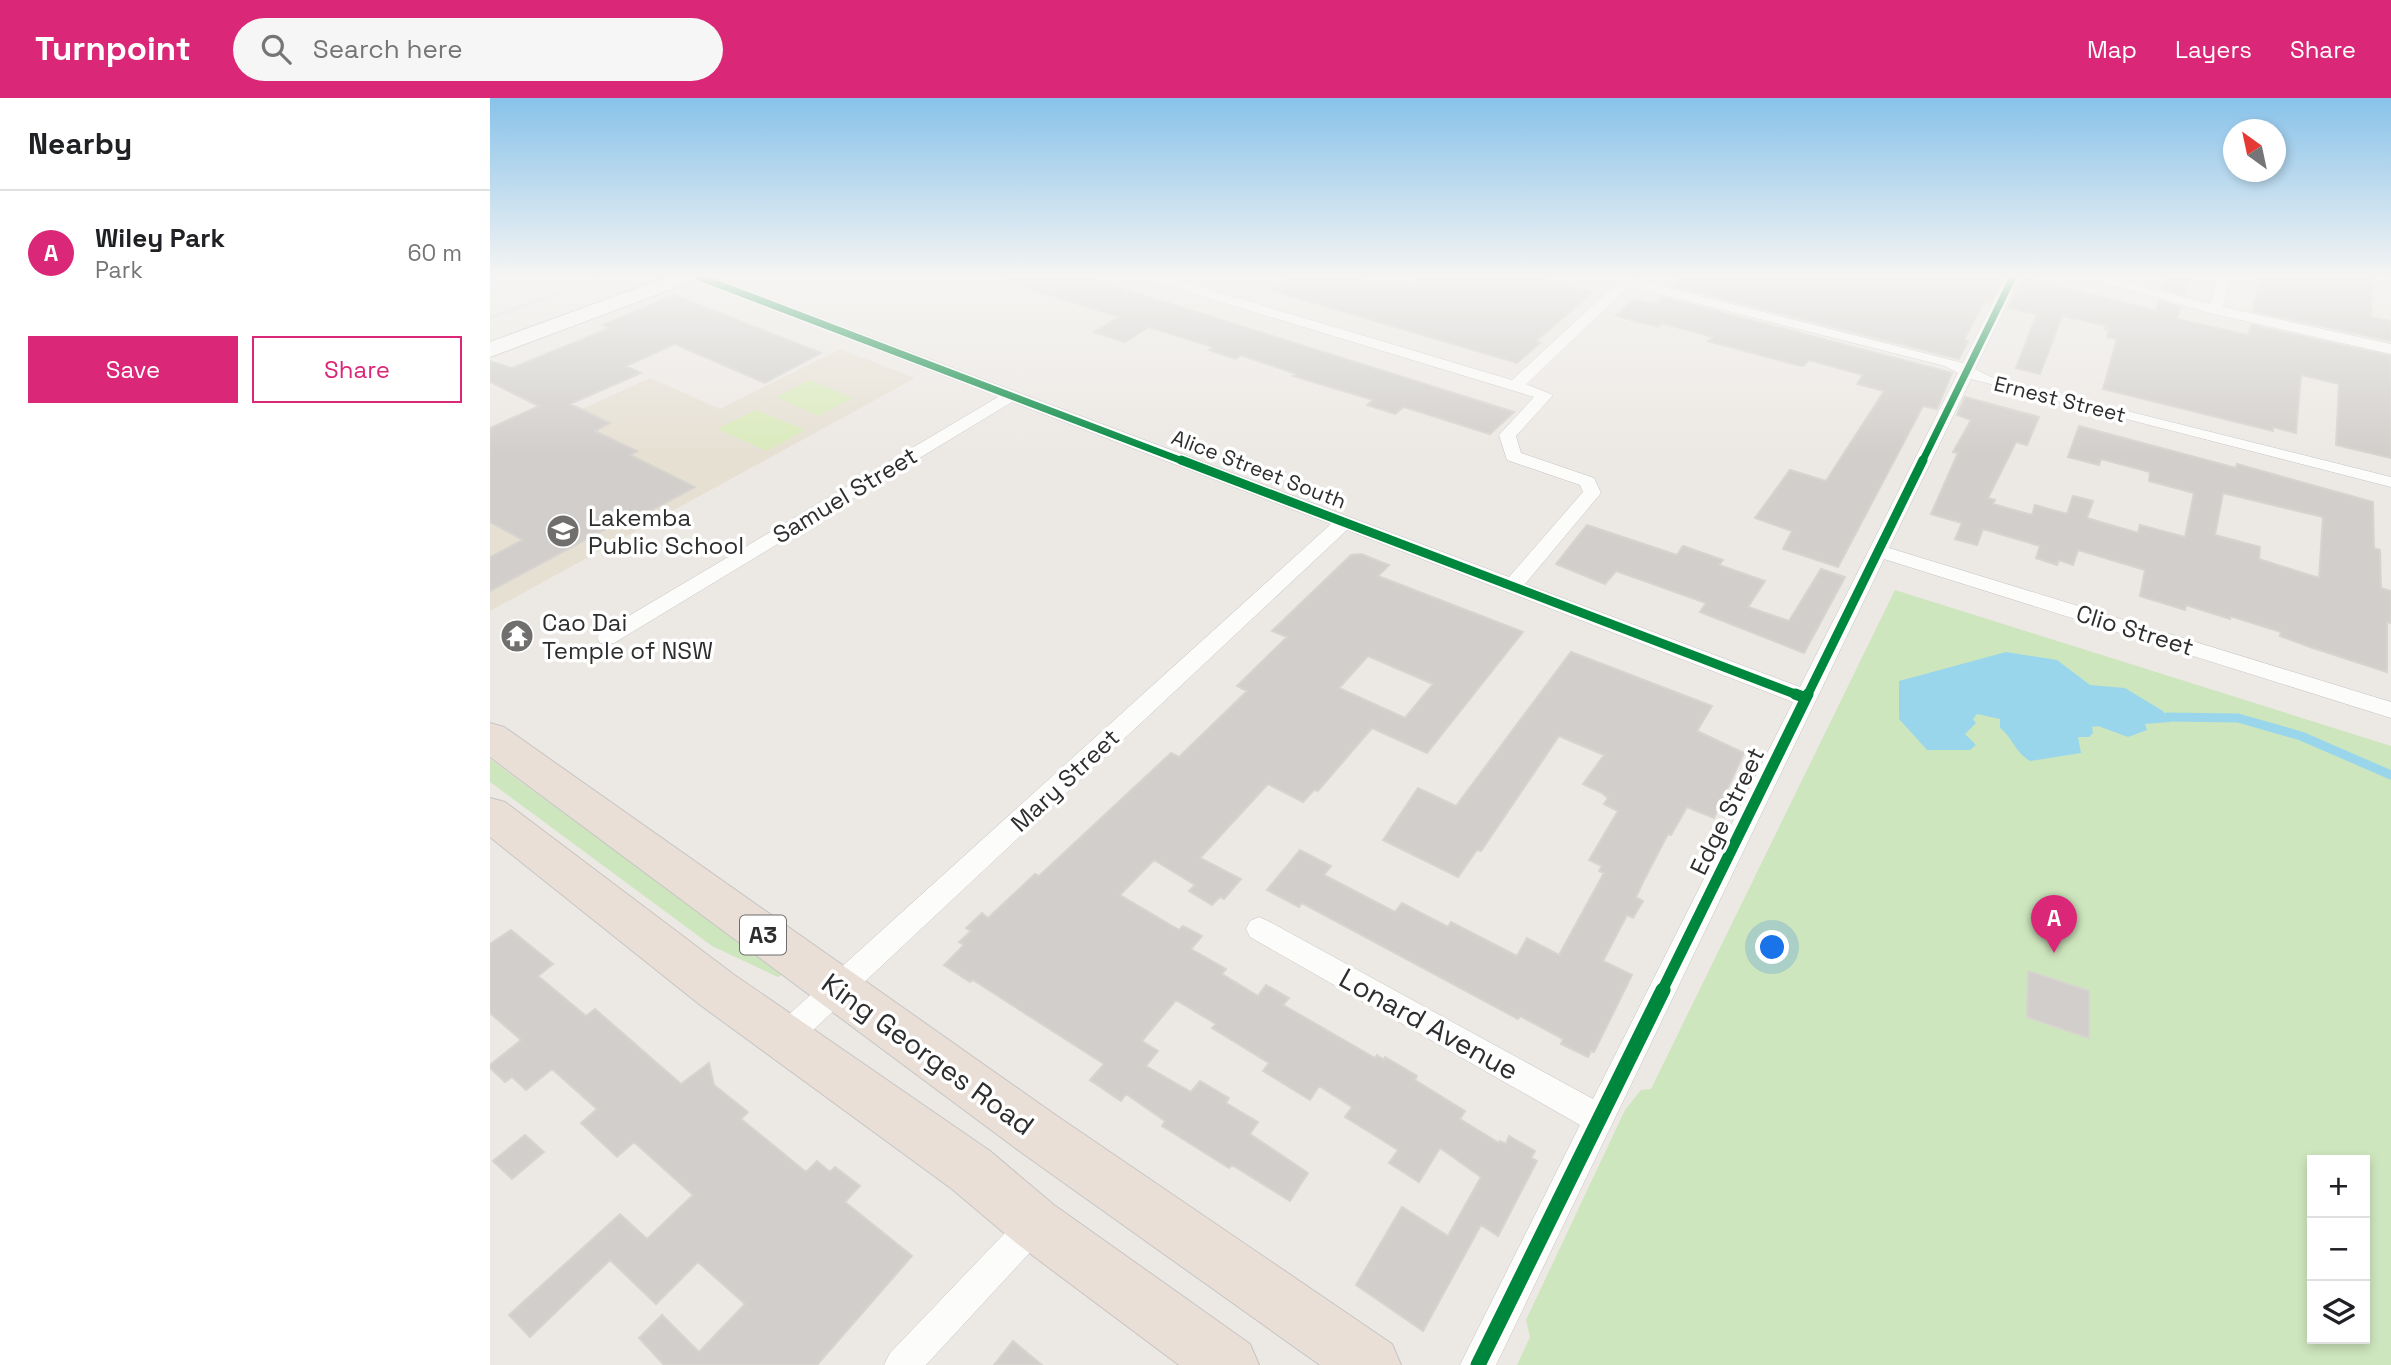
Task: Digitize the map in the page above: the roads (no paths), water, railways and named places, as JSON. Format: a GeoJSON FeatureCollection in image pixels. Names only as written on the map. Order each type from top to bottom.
{"type":"FeatureCollection","features":[{"type":"Feature","properties":{"kind":"highway","name":"King Georges Road"},"geometry":{"type":"LineString","coordinates":[[490,737],[837,989],[1371,1365]]}},
{"type":"Feature","properties":{"kind":"highway"},"geometry":{"type":"LineString","coordinates":[[490,814],[716,989],[971,1170],[1035,1224],[1229,1365]]}},
{"type":"Feature","properties":{"kind":"street"},"geometry":{"type":"LineString","coordinates":[[490,350],[527,336]]}},
{"type":"Feature","properties":{"kind":"street","name":"Alice Street South"},"geometry":{"type":"LineString","coordinates":[[854,336],[1806,698]]}},
{"type":"Feature","properties":{"kind":"street"},"geometry":{"type":"LineString","coordinates":[[1350,336],[1545,395],[1507,435],[1513,456],[1588,482],[1592,492],[1512,586]]}},
{"type":"Feature","properties":{"kind":"street"},"geometry":{"type":"LineString","coordinates":[[1515,386],[1568,336]]}},
{"type":"Feature","properties":{"kind":"street","name":"Ernest Street"},"geometry":{"type":"LineString","coordinates":[[1844,336],[1950,363],[1985,380],[2391,482]]}},
{"type":"Feature","properties":{"kind":"street","name":"Edge Street"},"geometry":{"type":"LineString","coordinates":[[1478,1365],[1984,336]]}},
{"type":"Feature","properties":{"kind":"street"},"geometry":{"type":"LineString","coordinates":[[2333,336],[2391,349]]}},
{"type":"Feature","properties":{"kind":"street","name":"Samuel Street"},"geometry":{"type":"LineString","coordinates":[[607,638],[1011,396]]}},
{"type":"Feature","properties":{"kind":"street","name":"Mary Street"},"geometry":{"type":"LineString","coordinates":[[785,1037],[1345,522]]}},
{"type":"Feature","properties":{"kind":"street","name":"Clio Street"},"geometry":{"type":"LineString","coordinates":[[1878,551],[2391,710]]}},
{"type":"Feature","properties":{"kind":"street","name":"Lonard Avenue"},"geometry":{"type":"LineString","coordinates":[[1259,929],[1599,1119]]}},
{"type":"Feature","properties":{"kind":"street"},"geometry":{"type":"LineString","coordinates":[[902,1365],[1035,1224]]}},
{"type":"Feature","properties":{"kind":"water"},"geometry":{"type":"Polygon","coordinates":[[[2006,652],[2057,660],[2090,685],[2125,688],[2163,711],[2170,722],[2145,724],[2147,730],[2128,737],[2098,726],[2092,727],[2093,733],[2089,737],[2078,737],[2081,753],[2030,761],[2000,728],[2000,719],[1977,714],[1973,719],[1976,723],[1965,734],[1976,745],[1970,750],[1927,750],[1899,719],[1899,681],[2006,652]]]}},
{"type":"Feature","properties":{"kind":"waterway"},"geometry":{"type":"LineString","coordinates":[[2167,717],[2238,718],[2301,736],[2391,775]]}},
{"type":"Feature","properties":{"kind":"place","name":"Lakemba Public School"},"geometry":{"type":"Point","coordinates":[563,531]}},
{"type":"Feature","properties":{"kind":"place","name":"Cao Dai Temple of NSW"},"geometry":{"type":"Point","coordinates":[517,636]}},
{"type":"Feature","properties":{"kind":"place","name":"Wiley Park"},"geometry":{"type":"Point","coordinates":[2054,953]}}]}
